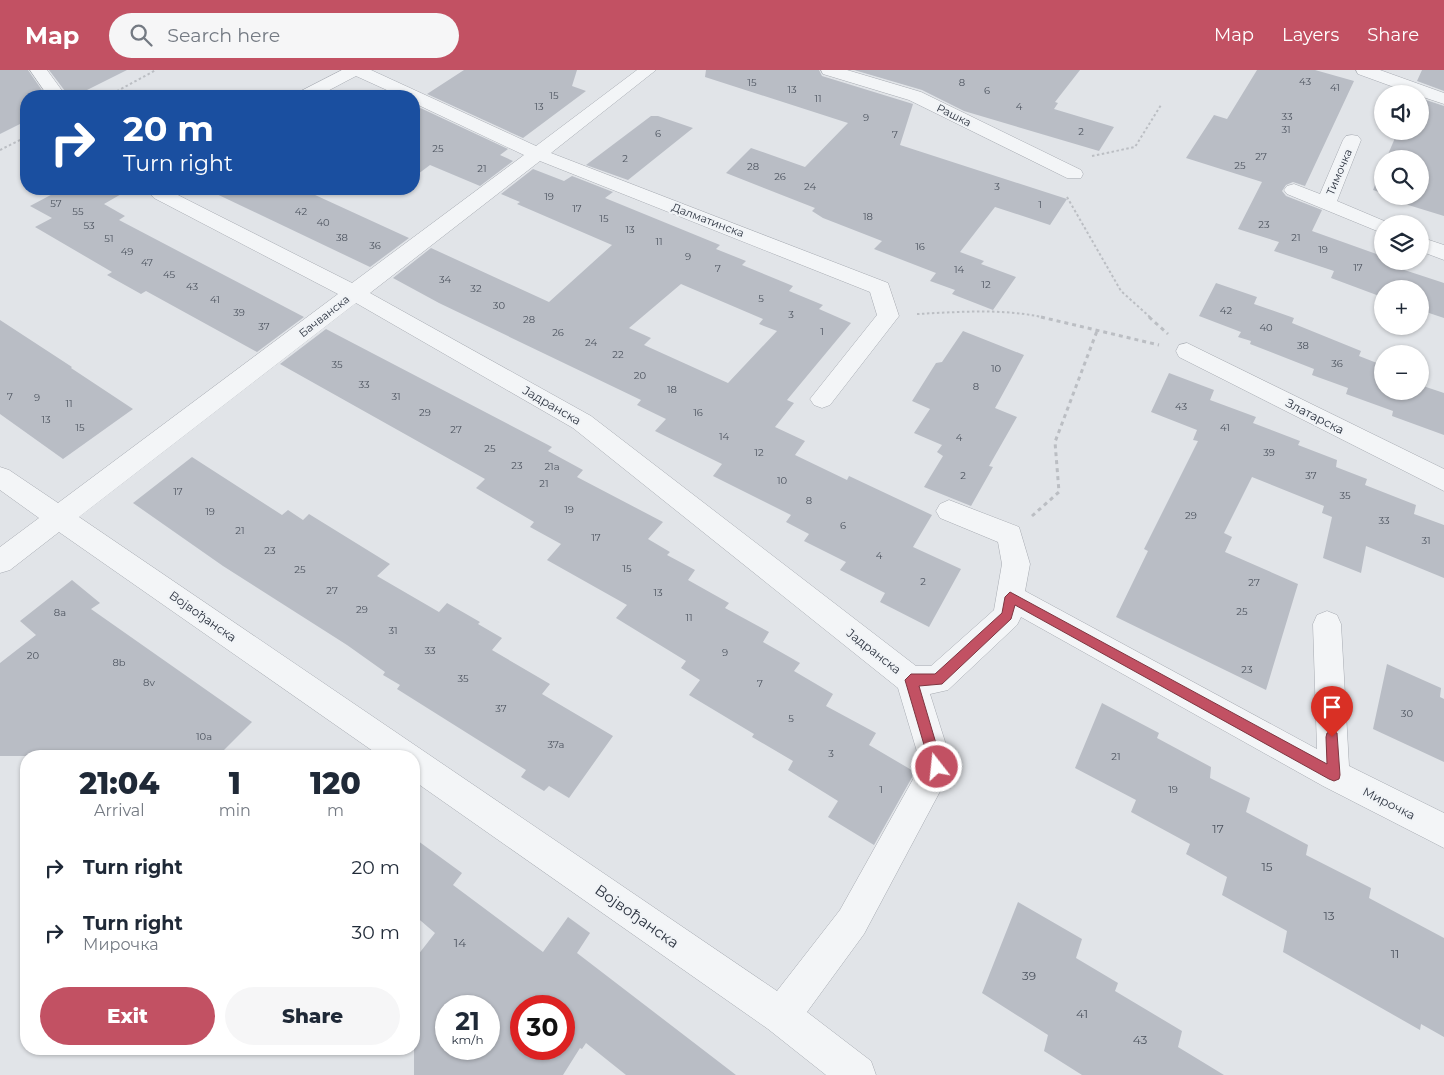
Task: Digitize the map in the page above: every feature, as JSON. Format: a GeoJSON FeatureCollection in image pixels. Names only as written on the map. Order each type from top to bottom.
{"type":"FeatureCollection","features":[{"type":"Feature","properties":{"kind":"street"},"geometry":{"type":"LineString","coordinates":[[38,70],[53,90]]}},
{"type":"Feature","properties":{"kind":"street","name":"Далматинска"},"geometry":{"type":"LineString","coordinates":[[317,90],[356,70],[399,90]]}},
{"type":"Feature","properties":{"kind":"street","name":"Бачванска"},"geometry":{"type":"LineString","coordinates":[[0,562],[61,518],[648,70]]}},
{"type":"Feature","properties":{"kind":"street","name":"Рашка"},"geometry":{"type":"LineString","coordinates":[[829,70],[915,96],[1074,174]]}},
{"type":"Feature","properties":{"kind":"street"},"geometry":{"type":"LineString","coordinates":[[1364,70],[1444,99]]}},
{"type":"Feature","properties":{"kind":"street","name":"Далматинска"},"geometry":{"type":"LineString","coordinates":[[420,100],[538,154],[880,288],[888,316]]}},
{"type":"Feature","properties":{"kind":"street","name":"Тимочка"},"geometry":{"type":"LineString","coordinates":[[1326,203],[1352,140]]}},
{"type":"Feature","properties":{"kind":"street","name":"Тимочка"},"geometry":{"type":"LineString","coordinates":[[1294,190],[1374,224]]}},
{"type":"Feature","properties":{"kind":"street","name":"Јадранска"},"geometry":{"type":"LineString","coordinates":[[163,195],[354,293],[582,422],[911,680]]}},
{"type":"Feature","properties":{"kind":"street"},"geometry":{"type":"LineString","coordinates":[[1429,247],[1444,254]]}},
{"type":"Feature","properties":{"kind":"street"},"geometry":{"type":"LineString","coordinates":[[822,399],[888,316]]}},
{"type":"Feature","properties":{"kind":"street","name":"Златарска"},"geometry":{"type":"LineString","coordinates":[[1187,351],[1444,481]]}},
{"type":"Feature","properties":{"kind":"street","name":"Војвођанска"},"geometry":{"type":"LineString","coordinates":[[0,477],[397,750]]}},
{"type":"Feature","properties":{"kind":"street"},"geometry":{"type":"LineString","coordinates":[[781,1016],[852,922],[937,767],[911,680],[937,680],[1007,616],[1016,564],[1010,535],[949,512]]}},
{"type":"Feature","properties":{"kind":"street","name":"Мирочка"},"geometry":{"type":"LineString","coordinates":[[1010,597],[1334,775],[1444,831]]}},
{"type":"Feature","properties":{"kind":"street"},"geometry":{"type":"LineString","coordinates":[[1327,624],[1334,775]]}},
{"type":"Feature","properties":{"kind":"street","name":"Војвођанска"},"geometry":{"type":"LineString","coordinates":[[420,766],[781,1016],[857,1075]]}},
{"type":"Feature","properties":{"kind":"path"},"geometry":{"type":"LineString","coordinates":[[119,90],[156,70]]}},
{"type":"Feature","properties":{"kind":"path"},"geometry":{"type":"LineString","coordinates":[[1049,162],[1107,154],[1135,147],[1161,104]]}},
{"type":"Feature","properties":{"kind":"path"},"geometry":{"type":"LineString","coordinates":[[0,150],[20,140]]}},
{"type":"Feature","properties":{"kind":"path"},"geometry":{"type":"LineString","coordinates":[[1074,174],[1061,186],[1121,292],[1187,351]]}},
{"type":"Feature","properties":{"kind":"path"},"geometry":{"type":"LineString","coordinates":[[888,316],[968,312],[1028,314],[1187,351]]}},
{"type":"Feature","properties":{"kind":"path"},"geometry":{"type":"LineString","coordinates":[[1010,535],[1059,492],[1054,442],[1097,331]]}},
{"type":"Feature","properties":{"kind":"building"},"geometry":{"type":"Polygon","coordinates":[[[0,70],[28,70],[42,90],[20,90],[20,124],[0,134],[0,70]]]}},
{"type":"Feature","properties":{"kind":"building"},"geometry":{"type":"Polygon","coordinates":[[[49,70],[127,70],[87,90],[64,90],[49,70]]]}},
{"type":"Feature","properties":{"kind":"building"},"geometry":{"type":"Polygon","coordinates":[[[464,70],[577,70],[572,86],[586,91],[523,138],[427,94],[464,70]]]}},
{"type":"Feature","properties":{"kind":"building"},"geometry":{"type":"Polygon","coordinates":[[[706,70],[819,70],[822,76],[913,104],[900,145],[1067,199],[1050,225],[995,207],[960,252],[984,261],[981,264],[1016,277],[993,310],[952,294],[955,290],[930,281],[936,273],[874,249],[882,241],[823,218],[812,211],[815,208],[726,173],[751,148],[805,167],[848,123],[705,77],[706,70]]]}},
{"type":"Feature","properties":{"kind":"building"},"geometry":{"type":"Polygon","coordinates":[[[854,70],[1080,70],[1055,102],[1058,103],[1054,109],[1114,127],[1099,151],[964,111],[922,90],[854,70]]]}},
{"type":"Feature","properties":{"kind":"building"},"geometry":{"type":"Polygon","coordinates":[[[1257,70],[1315,70],[1354,81],[1305,186],[1293,182],[1286,185],[1282,191],[1286,196],[1322,210],[1312,231],[1374,253],[1374,270],[1404,270],[1444,283],[1444,318],[1429,313],[1429,280],[1374,280],[1374,294],[1331,278],[1334,271],[1274,251],[1279,242],[1238,229],[1262,182],[1186,158],[1214,115],[1227,119],[1257,70]]]}},
{"type":"Feature","properties":{"kind":"building"},"geometry":{"type":"Polygon","coordinates":[[[1422,70],[1444,70],[1444,91],[1417,81],[1422,70]]]}},
{"type":"Feature","properties":{"kind":"building"},"geometry":{"type":"Polygon","coordinates":[[[1429,101],[1444,106],[1444,216],[1408,205],[1429,205],[1429,150],[1390,150],[1394,140],[1429,140],[1429,101]]]}},
{"type":"Feature","properties":{"kind":"building"},"geometry":{"type":"Polygon","coordinates":[[[420,108],[508,149],[500,155],[513,161],[480,186],[430,165],[420,172],[420,108]]]}},
{"type":"Feature","properties":{"kind":"building"},"geometry":{"type":"Polygon","coordinates":[[[651,116],[658,116],[693,128],[628,180],[586,165],[651,116]]]}},
{"type":"Feature","properties":{"kind":"building"},"geometry":{"type":"Polygon","coordinates":[[[533,169],[564,181],[572,176],[613,192],[605,198],[720,245],[716,249],[746,261],[742,265],[793,286],[789,291],[823,305],[819,309],[851,323],[787,400],[794,403],[775,427],[805,441],[795,455],[847,480],[849,476],[932,515],[913,547],[961,569],[929,627],[880,602],[885,593],[840,570],[846,562],[804,541],[809,534],[786,522],[791,515],[713,476],[722,464],[655,431],[666,419],[637,405],[641,400],[439,303],[393,278],[431,248],[549,302],[612,245],[517,204],[520,202],[501,194],[533,169]],[[681,284],[629,328],[651,338],[644,345],[728,383],[777,331],[759,324],[763,319],[681,284]]]}},
{"type":"Feature","properties":{"kind":"building"},"geometry":{"type":"Polygon","coordinates":[[[51,195],[120,195],[104,204],[125,216],[119,220],[304,317],[257,352],[146,291],[141,294],[107,275],[112,272],[35,227],[52,218],[30,206],[51,195]]]}},
{"type":"Feature","properties":{"kind":"building"},"geometry":{"type":"Polygon","coordinates":[[[219,195],[315,195],[409,238],[370,267],[219,195]]]}},
{"type":"Feature","properties":{"kind":"building"},"geometry":{"type":"Polygon","coordinates":[[[1216,283],[1257,297],[1254,304],[1294,318],[1292,323],[1361,351],[1359,356],[1374,362],[1374,400],[1429,400],[1429,388],[1444,393],[1444,435],[1392,416],[1393,411],[1346,394],[1348,388],[1312,375],[1314,369],[1250,344],[1251,341],[1238,337],[1241,332],[1199,316],[1216,283]]]}},
{"type":"Feature","properties":{"kind":"building"},"geometry":{"type":"Polygon","coordinates":[[[0,320],[133,409],[63,459],[0,414],[0,320]]]}},
{"type":"Feature","properties":{"kind":"building"},"geometry":{"type":"Polygon","coordinates":[[[326,329],[552,447],[548,451],[583,470],[577,477],[663,522],[648,539],[670,552],[667,555],[695,570],[688,580],[729,603],[725,608],[769,632],[763,642],[800,663],[794,671],[833,694],[826,706],[876,733],[869,745],[915,772],[874,845],[828,817],[838,801],[788,770],[793,761],[752,737],[754,734],[689,695],[700,680],[681,668],[686,661],[616,618],[627,605],[547,560],[561,544],[530,527],[534,522],[476,488],[485,479],[280,364],[326,329]]]}},
{"type":"Feature","properties":{"kind":"building"},"geometry":{"type":"Polygon","coordinates":[[[963,331],[1024,355],[995,408],[1017,417],[989,466],[993,467],[971,506],[924,487],[943,456],[937,452],[942,445],[914,433],[930,409],[912,401],[936,363],[942,362],[963,331]]]}},
{"type":"Feature","properties":{"kind":"building"},"geometry":{"type":"Polygon","coordinates":[[[1169,373],[1214,390],[1210,400],[1256,417],[1253,423],[1300,441],[1298,445],[1337,460],[1336,467],[1367,479],[1365,485],[1416,505],[1414,514],[1444,525],[1444,578],[1366,546],[1361,573],[1323,558],[1332,517],[1322,513],[1324,506],[1252,477],[1224,533],[1232,537],[1225,552],[1298,584],[1266,690],[1116,617],[1148,551],[1144,549],[1198,441],[1193,440],[1197,430],[1151,412],[1169,373]]]}},
{"type":"Feature","properties":{"kind":"building"},"geometry":{"type":"Polygon","coordinates":[[[192,457],[282,515],[288,510],[303,520],[309,514],[390,564],[377,576],[439,612],[447,603],[480,622],[478,624],[502,638],[492,650],[550,684],[542,694],[613,736],[569,798],[549,786],[544,791],[521,777],[526,770],[397,689],[400,685],[383,675],[385,672],[347,645],[223,566],[133,503],[192,457]]]}},
{"type":"Feature","properties":{"kind":"building"},"geometry":{"type":"Polygon","coordinates":[[[72,580],[100,603],[91,609],[252,722],[224,750],[20,750],[20,756],[0,756],[0,663],[36,635],[20,621],[72,580]]]}},
{"type":"Feature","properties":{"kind":"building"},"geometry":{"type":"Polygon","coordinates":[[[1387,664],[1441,688],[1440,697],[1444,699],[1444,762],[1373,729],[1387,664]]]}},
{"type":"Feature","properties":{"kind":"building"},"geometry":{"type":"Polygon","coordinates":[[[1102,703],[1159,733],[1157,738],[1211,767],[1210,778],[1250,798],[1246,812],[1308,845],[1306,855],[1371,888],[1369,898],[1444,938],[1444,1037],[1421,1024],[1420,1030],[1283,952],[1287,931],[1222,895],[1227,877],[1186,854],[1190,844],[1131,812],[1136,800],[1075,768],[1102,703]]]}},
{"type":"Feature","properties":{"kind":"building"},"geometry":{"type":"Polygon","coordinates":[[[420,842],[462,873],[453,885],[543,952],[568,917],[590,933],[577,953],[736,1075],[626,1075],[586,1043],[575,1056],[575,995],[510,995],[510,1060],[572,1060],[563,1075],[414,1075],[414,1055],[420,1055],[420,952],[435,933],[420,920],[420,842]]]}},
{"type":"Feature","properties":{"kind":"building"},"geometry":{"type":"Polygon","coordinates":[[[1018,902],[1082,939],[1076,958],[1118,983],[1115,991],[1182,1031],[1178,1047],[1224,1075],[1082,1075],[1044,1051],[1048,1035],[982,993],[1018,902]]]}},
{"type":"Feature","properties":{"kind":"route"},"geometry":{"type":"LineString","coordinates":[[937,767],[911,680],[937,680],[1007,616],[1010,597],[1334,775],[1332,737]]}}]}
